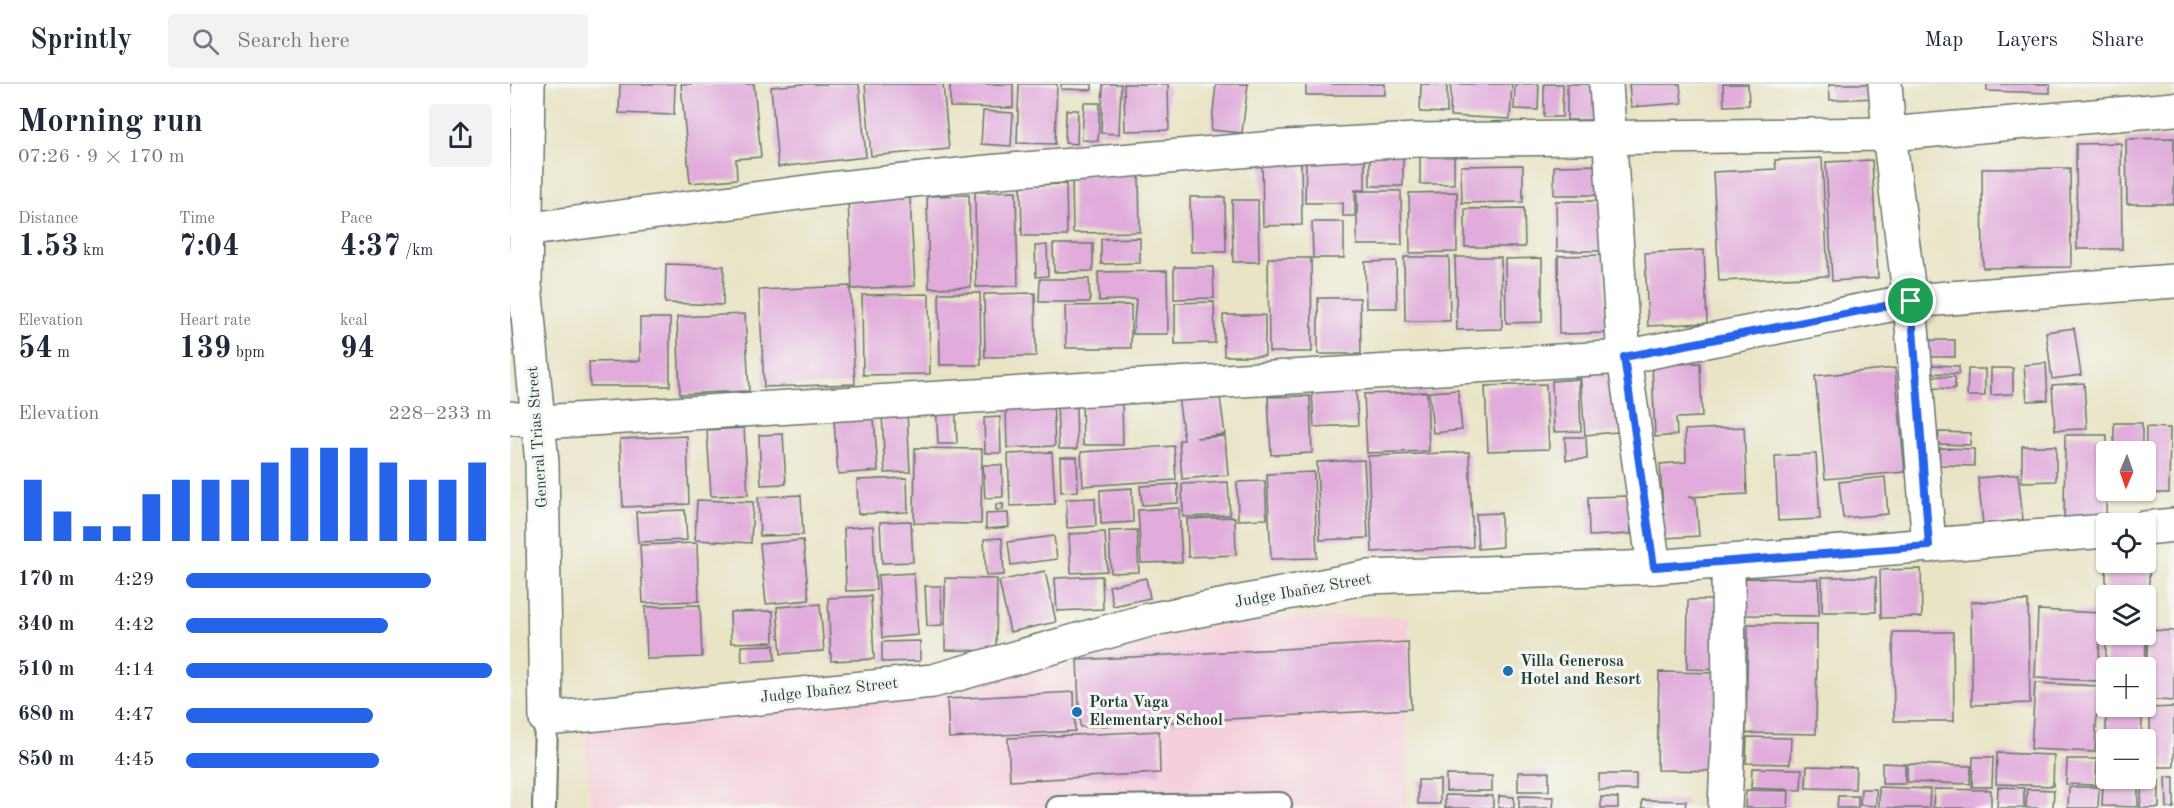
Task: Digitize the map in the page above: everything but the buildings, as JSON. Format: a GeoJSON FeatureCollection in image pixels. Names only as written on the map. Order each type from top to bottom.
{"type":"FeatureCollection","features":[{"type":"Feature","properties":{"kind":"street","name":"General Trias Street"},"geometry":{"type":"LineString","coordinates":[[528,84],[524,230],[525,420],[546,719]]}},
{"type":"Feature","properties":{"kind":"street"},"geometry":{"type":"LineString","coordinates":[[1606,84],[1624,357],[1654,567]]}},
{"type":"Feature","properties":{"kind":"street"},"geometry":{"type":"LineString","coordinates":[[1886,84],[1889,134],[1911,301],[1929,546]]}},
{"type":"Feature","properties":{"kind":"street"},"geometry":{"type":"LineString","coordinates":[[524,230],[822,190],[1142,159],[1416,140],[1611,140],[1889,134],[2174,109]]}},
{"type":"Feature","properties":{"kind":"street"},"geometry":{"type":"LineString","coordinates":[[525,420],[1624,357],[1911,301],[2174,280]]}},
{"type":"Feature","properties":{"kind":"street"},"geometry":{"type":"LineString","coordinates":[[2156,527],[2174,525]]}},
{"type":"Feature","properties":{"kind":"street","name":"Judge Ibañez Street"},"geometry":{"type":"LineString","coordinates":[[546,719],[933,681],[1149,620],[1368,577],[1654,567],[2096,532]]}},
{"type":"Feature","properties":{"kind":"street"},"geometry":{"type":"LineString","coordinates":[[1725,808],[1729,716],[1728,562]]}},
{"type":"Feature","properties":{"kind":"lane"},"geometry":{"type":"LineString","coordinates":[[544,808],[546,719]]}},
{"type":"Feature","properties":{"kind":"lane"},"geometry":{"type":"LineString","coordinates":[[1058,808],[1280,804]]}},
{"type":"Feature","properties":{"kind":"shaded area","name":"Porta Vaga Elementary School"},"geometry":{"type":"Polygon","coordinates":[[[1254,617],[1409,617],[1407,808],[592,808],[584,728],[907,697],[1254,617]]]}},
{"type":"Feature","properties":{"kind":"place","name":"Villa Generosa Hotel and Resort"},"geometry":{"type":"Point","coordinates":[1508,671]}},
{"type":"Feature","properties":{"kind":"place","name":"Porta Vaga Elementary School"},"geometry":{"type":"Point","coordinates":[1077,712]}},
{"type":"Feature","properties":{"kind":"route"},"geometry":{"type":"LineString","coordinates":[[1911,301],[1929,546],[1654,567],[1624,357],[1911,301]]}}]}
